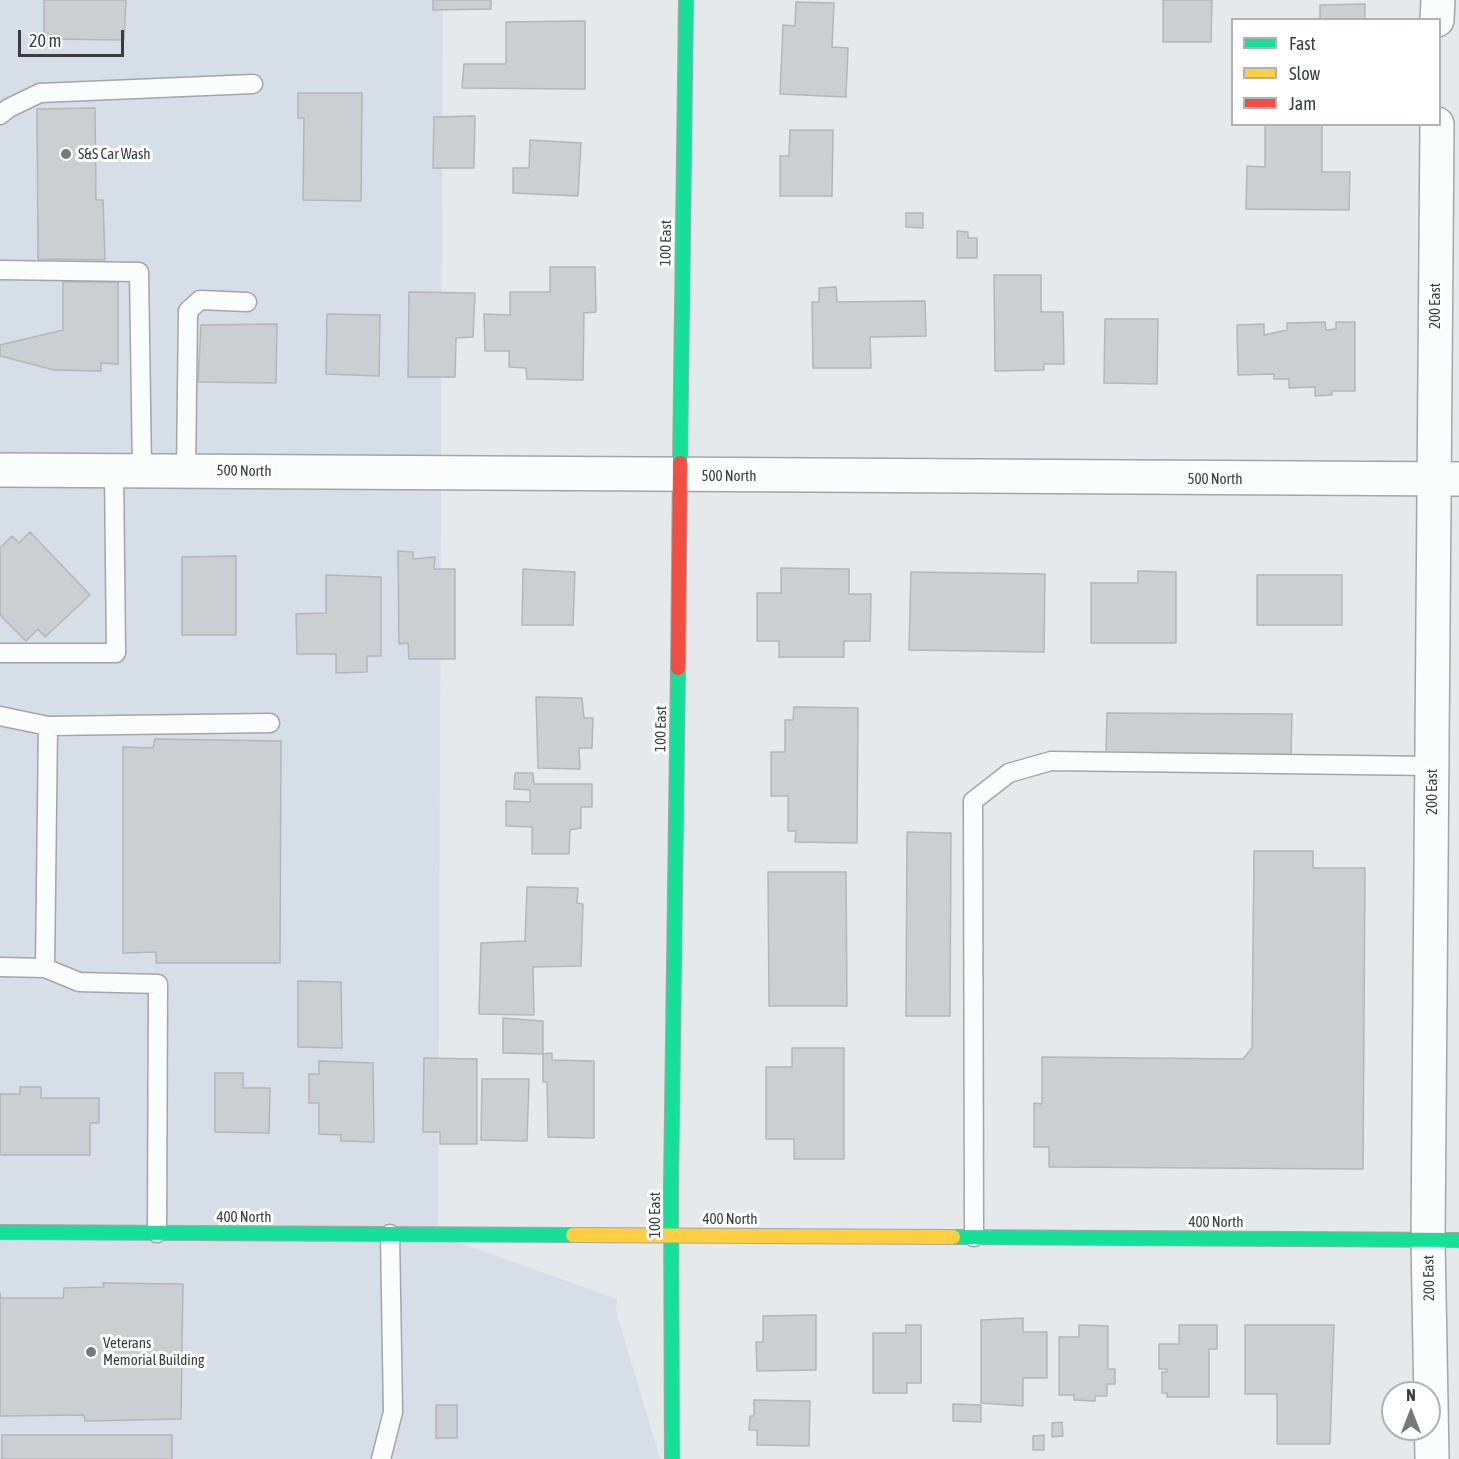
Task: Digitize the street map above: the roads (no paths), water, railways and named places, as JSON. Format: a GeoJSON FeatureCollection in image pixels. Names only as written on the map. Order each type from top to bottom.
{"type":"FeatureCollection","features":[{"type":"Feature","properties":{"kind":"street","name":"100 East"},"geometry":{"type":"LineString","coordinates":[[672,1459],[671,1236],[686,0]]}},
{"type":"Feature","properties":{"kind":"street"},"geometry":{"type":"LineString","coordinates":[[1437,0],[1437,18]]}},
{"type":"Feature","properties":{"kind":"street","name":"200 East"},"geometry":{"type":"LineString","coordinates":[[1432,1459],[1444,1239],[1432,766],[1446,479],[1437,126]]}},
{"type":"Feature","properties":{"kind":"street","name":"500 North"},"geometry":{"type":"LineString","coordinates":[[0,470],[1446,479]]}},
{"type":"Feature","properties":{"kind":"street","name":"400 North"},"geometry":{"type":"LineString","coordinates":[[0,1232],[1444,1239]]}},
{"type":"Feature","properties":{"kind":"lane"},"geometry":{"type":"LineString","coordinates":[[0,115],[40,93],[253,84]]}},
{"type":"Feature","properties":{"kind":"lane"},"geometry":{"type":"LineString","coordinates":[[0,270],[139,272],[116,653],[0,653]]}},
{"type":"Feature","properties":{"kind":"lane"},"geometry":{"type":"LineString","coordinates":[[186,470],[188,311],[200,300],[247,302]]}},
{"type":"Feature","properties":{"kind":"lane"},"geometry":{"type":"LineString","coordinates":[[0,716],[48,726],[270,723]]}},
{"type":"Feature","properties":{"kind":"lane"},"geometry":{"type":"LineString","coordinates":[[45,968],[48,726]]}},
{"type":"Feature","properties":{"kind":"lane"},"geometry":{"type":"LineString","coordinates":[[974,1237],[973,801],[1009,773],[1051,761],[1432,766]]}},
{"type":"Feature","properties":{"kind":"lane"},"geometry":{"type":"LineString","coordinates":[[0,967],[45,968],[79,982],[158,984],[157,1233]]}},
{"type":"Feature","properties":{"kind":"lane"},"geometry":{"type":"LineString","coordinates":[[381,1459],[393,1412],[390,1234]]}},
{"type":"Feature","properties":{"kind":"place","name":"S&S Car Wash"},"geometry":{"type":"Point","coordinates":[66,154]}},
{"type":"Feature","properties":{"kind":"place","name":"Veterans Memorial Building"},"geometry":{"type":"Point","coordinates":[91,1352]}}]}
